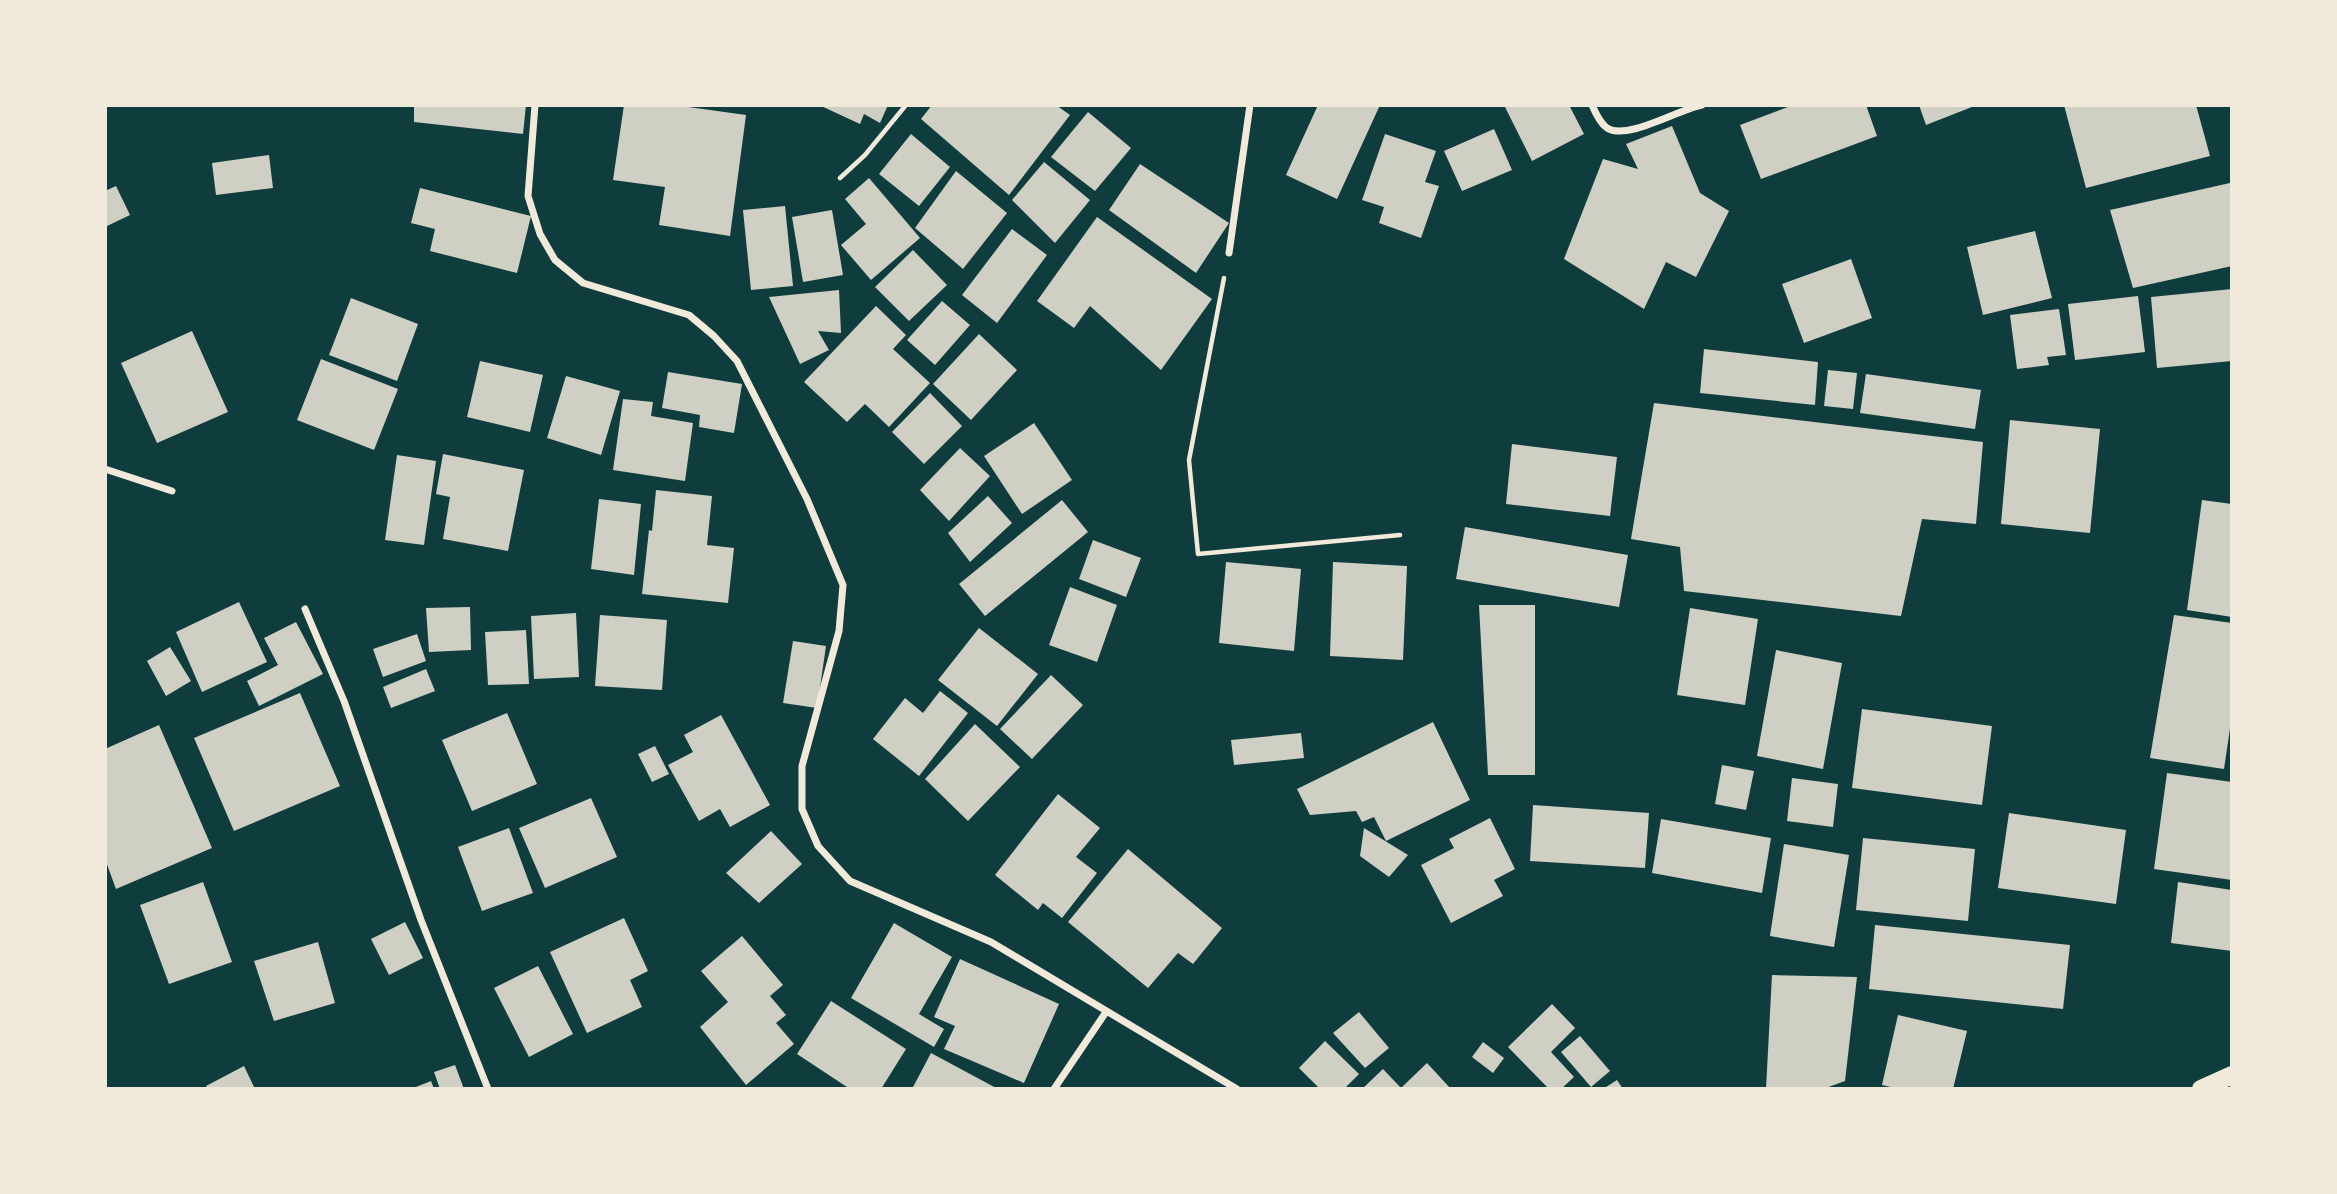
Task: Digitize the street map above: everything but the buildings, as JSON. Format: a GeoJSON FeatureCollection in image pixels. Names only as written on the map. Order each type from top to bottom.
{"type":"FeatureCollection","features":[{"type":"Feature","properties":{"kind":"main road"},"geometry":{"type":"LineString","coordinates":[[2201,1089],[2232,1075]]}},
{"type":"Feature","properties":{"kind":"street"},"geometry":{"type":"LineString","coordinates":[[535,105],[528,196],[540,234],[555,260],[583,284],[690,315],[737,361],[807,499],[843,585],[839,631],[802,766],[802,809],[818,846],[850,881],[991,942],[1237,1089]]}},
{"type":"Feature","properties":{"kind":"street"},"geometry":{"type":"LineString","coordinates":[[1229,253],[1250,105]]}},
{"type":"Feature","properties":{"kind":"street"},"geometry":{"type":"LineString","coordinates":[[1592,105],[1598,118],[1608,129],[1622,131],[1702,105]]}},
{"type":"Feature","properties":{"kind":"street"},"geometry":{"type":"LineString","coordinates":[[105,469],[172,491]]}},
{"type":"Feature","properties":{"kind":"street"},"geometry":{"type":"LineString","coordinates":[[305,609],[344,701],[421,920],[488,1089]]}},
{"type":"Feature","properties":{"kind":"street"},"geometry":{"type":"LineString","coordinates":[[1054,1089],[1106,1012]]}},
{"type":"Feature","properties":{"kind":"path"},"geometry":{"type":"LineString","coordinates":[[840,178],[865,155],[906,105]]}},
{"type":"Feature","properties":{"kind":"path"},"geometry":{"type":"LineString","coordinates":[[1229,253],[1189,460],[1198,554],[1400,536]]}}]}
